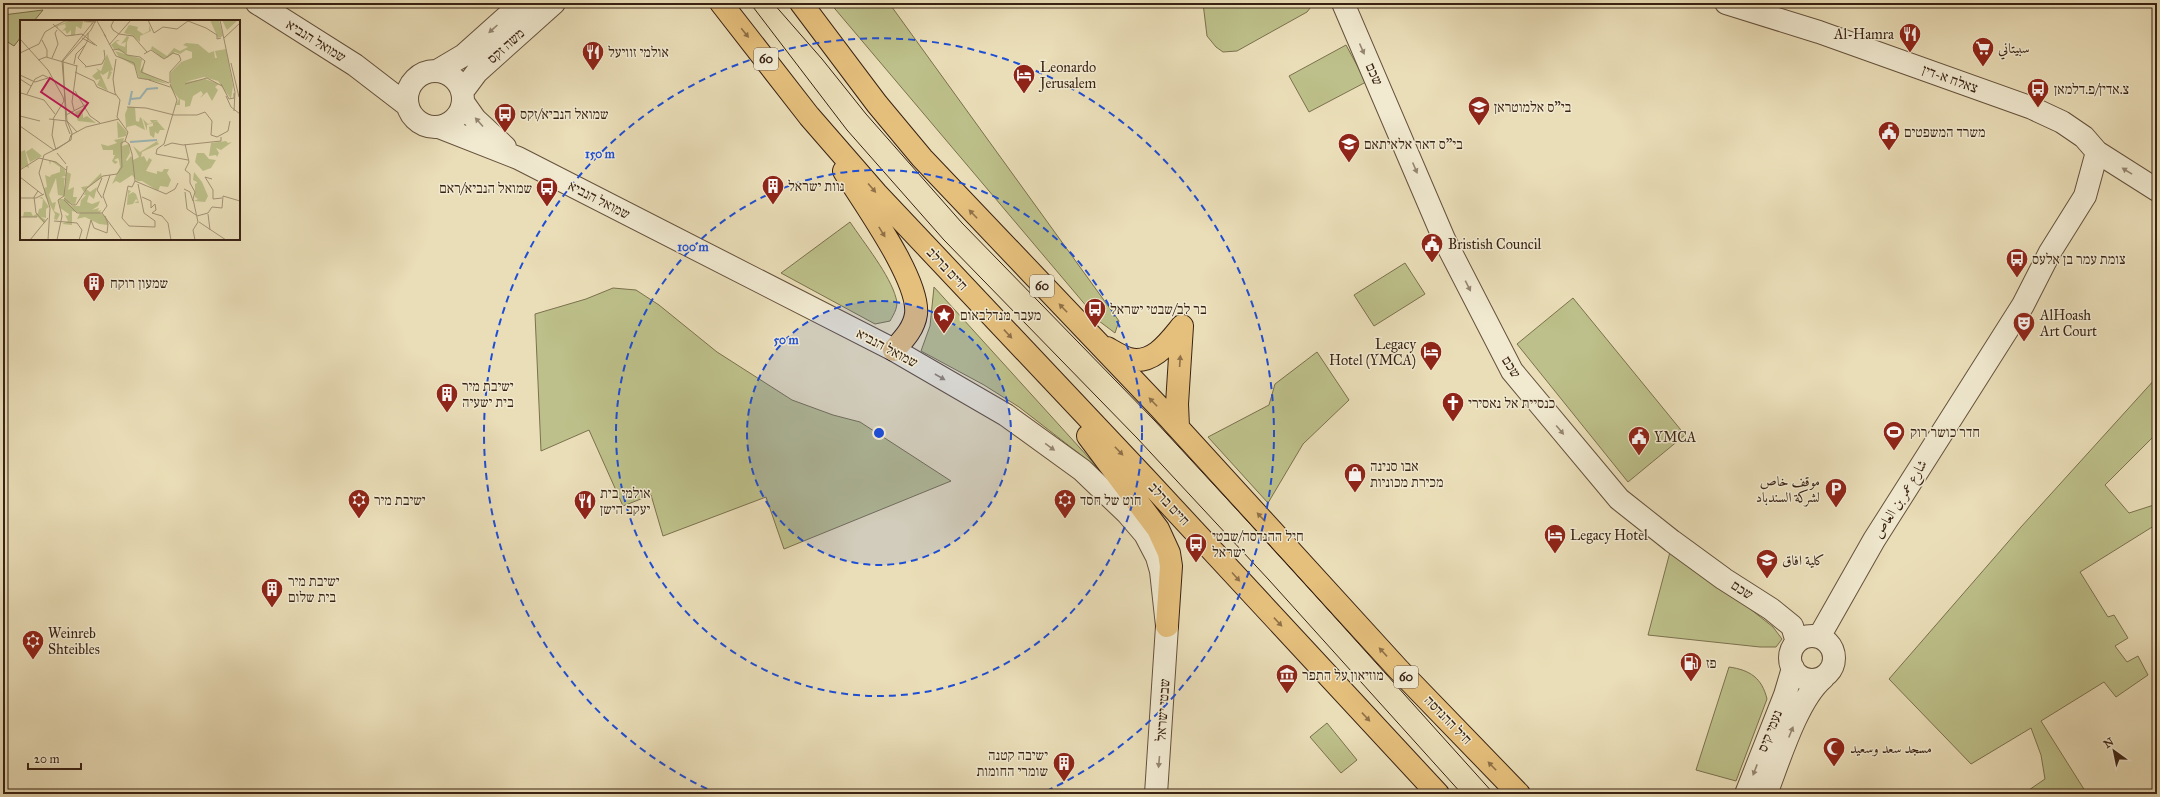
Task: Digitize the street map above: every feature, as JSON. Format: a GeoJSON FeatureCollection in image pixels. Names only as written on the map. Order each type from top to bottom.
{"type":"FeatureCollection","features":[{"type":"Feature","properties":{"kind":"highway","name":"חיים ברלב"},"geometry":{"type":"LineString","coordinates":[[721,3],[810,116],[881,198],[1438,794]]}},
{"type":"Feature","properties":{"kind":"highway","name":"60"},"geometry":{"type":"LineString","coordinates":[[801,3],[877,104],[922,158],[1178,428]]}},
{"type":"Feature","properties":{"kind":"highway"},"geometry":{"type":"LineString","coordinates":[[810,116],[900,262],[911,284],[916,299],[916,315],[910,332],[894,350]]}},
{"type":"Feature","properties":{"kind":"highway"},"geometry":{"type":"LineString","coordinates":[[1099,345],[1129,359],[1142,360],[1156,354],[1166,346],[1182,326],[1177,404],[1178,428]]}},
{"type":"Feature","properties":{"kind":"highway"},"geometry":{"type":"LineString","coordinates":[[1025,352],[1158,529],[1169,553],[1171,566],[1167,626]]}},
{"type":"Feature","properties":{"kind":"highway","name":"חיל ההנדסה"},"geometry":{"type":"LineString","coordinates":[[1178,428],[1297,556],[1399,670],[1519,794]]}},
{"type":"Feature","properties":{"kind":"street","name":"שמואל הנביא"},"geometry":{"type":"LineString","coordinates":[[257,3],[355,65],[407,105]]}},
{"type":"Feature","properties":{"kind":"street","name":"משה זקס"},"geometry":{"type":"LineString","coordinates":[[429,73],[464,55],[522,3]]}},
{"type":"Feature","properties":{"kind":"street","name":"משה זקס"},"geometry":{"type":"LineString","coordinates":[[462,97],[477,72],[554,3]]}},
{"type":"Feature","properties":{"kind":"street","name":"שכם"},"geometry":{"type":"LineString","coordinates":[[1343,3],[1444,239],[1512,371],[1619,499],[1692,555],[1771,609],[1792,626],[1798,642]]}},
{"type":"Feature","properties":{"kind":"street","name":"צאלח א-דין"},"geometry":{"type":"LineString","coordinates":[[1726,3],[1819,32],[2032,108],[2062,122],[2084,137],[2096,152],[2157,190]]}},
{"type":"Feature","properties":{"kind":"street","name":"שמואל הנביא"},"geometry":{"type":"LineString","coordinates":[[355,65],[394,78],[408,78],[429,73]]}},
{"type":"Feature","properties":{"kind":"street"},"geometry":{"type":"LineString","coordinates":[[429,73],[453,78],[459,84],[462,97],[460,111],[455,118],[439,127],[430,127],[419,122],[410,112],[407,105],[407,98],[411,84],[429,73]]}},
{"type":"Feature","properties":{"kind":"street","name":"שמואל הנביא"},"geometry":{"type":"LineString","coordinates":[[462,97],[475,120],[489,134],[518,158]]}},
{"type":"Feature","properties":{"kind":"street","name":"שמואל הנביא"},"geometry":{"type":"LineString","coordinates":[[439,127],[518,158],[894,350],[1006,415],[1082,470],[1127,513],[1145,534],[1157,557],[1161,571],[1167,626]]}},
{"type":"Feature","properties":{"kind":"street","name":"شارع عمر بن العاص"},"geometry":{"type":"LineString","coordinates":[[1820,637],[1874,540],[2023,305],[2050,252],[2085,196],[2096,152]]}},
{"type":"Feature","properties":{"kind":"street","name":"שבטי ישראל"},"geometry":{"type":"LineString","coordinates":[[1156,794],[1167,626]]}},
{"type":"Feature","properties":{"kind":"street"},"geometry":{"type":"LineString","coordinates":[[1812,636],[1820,637],[1830,644],[1835,659],[1833,666],[1823,678],[1808,680],[1800,677],[1793,668],[1791,653],[1798,642],[1812,636]]}},
{"type":"Feature","properties":{"kind":"street","name":"נעמי קיס"},"geometry":{"type":"LineString","coordinates":[[1746,794],[1785,695],[1793,668]]}},
{"type":"Feature","properties":{"kind":"street","name":"נעמי קיס"},"geometry":{"type":"LineString","coordinates":[[1766,794],[1812,687],[1823,678]]}},
{"type":"Feature","properties":{"kind":"green space"},"geometry":{"type":"Polygon","coordinates":[[[830,3],[889,3],[1119,321],[1115,333],[1099,321],[830,3]]]}},
{"type":"Feature","properties":{"kind":"green space"},"geometry":{"type":"Polygon","coordinates":[[[1203,3],[1314,3],[1307,12],[1237,51],[1223,52],[1216,47],[1207,36],[1203,3]]]}},
{"type":"Feature","properties":{"kind":"green space"},"geometry":{"type":"Polygon","coordinates":[[[43,10],[35,20],[20,20],[20,38],[14,46],[3,39],[3,15],[43,10]]]}},
{"type":"Feature","properties":{"kind":"green space"},"geometry":{"type":"Polygon","coordinates":[[[1346,45],[1366,82],[1309,112],[1289,76],[1346,45]]]}},
{"type":"Feature","properties":{"kind":"green space"},"geometry":{"type":"Polygon","coordinates":[[[850,222],[882,269],[893,289],[897,304],[896,310],[890,321],[875,324],[781,273],[850,222]]]}},
{"type":"Feature","properties":{"kind":"green space"},"geometry":{"type":"Polygon","coordinates":[[[1405,263],[1425,294],[1374,326],[1354,295],[1405,263]]]}},
{"type":"Feature","properties":{"kind":"green space"},"geometry":{"type":"Polygon","coordinates":[[[934,287],[1099,469],[1019,407],[984,385],[921,351],[930,326],[934,287]]]}},
{"type":"Feature","properties":{"kind":"green space"},"geometry":{"type":"Polygon","coordinates":[[[613,288],[636,290],[659,305],[717,352],[792,400],[833,415],[860,422],[951,481],[784,549],[766,497],[663,536],[651,495],[623,506],[589,430],[541,451],[535,314],[586,299],[613,288]]]}},
{"type":"Feature","properties":{"kind":"green space"},"geometry":{"type":"Polygon","coordinates":[[[1573,298],[1685,435],[1628,482],[1517,344],[1573,298]]]}},
{"type":"Feature","properties":{"kind":"green space"},"geometry":{"type":"Polygon","coordinates":[[[1317,352],[1349,400],[1303,444],[1268,503],[1208,437],[1269,405],[1275,384],[1317,352]]]}},
{"type":"Feature","properties":{"kind":"green space"},"geometry":{"type":"Polygon","coordinates":[[[2156,378],[2157,433],[2105,485],[2129,513],[2157,504],[2157,524],[2080,572],[2108,617],[2114,615],[2128,638],[2115,646],[2127,662],[2138,656],[2148,675],[2116,697],[2104,682],[2041,721],[2087,794],[2023,794],[2045,779],[2041,755],[2031,728],[1971,764],[1889,679],[2021,527],[2156,378]]]}},
{"type":"Feature","properties":{"kind":"green space"},"geometry":{"type":"Polygon","coordinates":[[[1670,552],[1725,589],[1773,627],[1782,639],[1776,647],[1760,647],[1648,635],[1670,552]]]}},
{"type":"Feature","properties":{"kind":"green space"},"geometry":{"type":"Polygon","coordinates":[[[1729,667],[1743,670],[1754,676],[1762,686],[1767,699],[1736,781],[1696,770],[1729,667]]]}},
{"type":"Feature","properties":{"kind":"green space"},"geometry":{"type":"Polygon","coordinates":[[[1327,723],[1357,760],[1341,773],[1310,737],[1327,723]]]}},
{"type":"Feature","properties":{"kind":"tram line"},"geometry":{"type":"LineString","coordinates":[[750,3],[847,130],[944,240],[1137,438],[1269,580],[1462,794]]}},
{"type":"Feature","properties":{"kind":"tram line"},"geometry":{"type":"LineString","coordinates":[[773,3],[822,59],[866,114],[962,223],[1155,421],[1287,564],[1494,794]]}},
{"type":"Feature","properties":{"kind":"place","name":"Al-Hamra"},"geometry":{"type":"Point","coordinates":[1910,54]}},
{"type":"Feature","properties":{"kind":"place","name":"سبيتاني"},"geometry":{"type":"Point","coordinates":[1983,68]}},
{"type":"Feature","properties":{"kind":"place","name":"אולמי זוויעל"},"geometry":{"type":"Point","coordinates":[593,72]}},
{"type":"Feature","properties":{"kind":"place","name":"Leonardo Jerusalem"},"geometry":{"type":"Point","coordinates":[1024,94]}},
{"type":"Feature","properties":{"kind":"place","name":"צ.אדין/פ.דלמאן"},"geometry":{"type":"Point","coordinates":[2038,108]}},
{"type":"Feature","properties":{"kind":"place","name":"בי\"ס אלמוטראן"},"geometry":{"type":"Point","coordinates":[1479,126]}},
{"type":"Feature","properties":{"kind":"place","name":"שמואל הנביא/זקס"},"geometry":{"type":"Point","coordinates":[505,134]}},
{"type":"Feature","properties":{"kind":"place","name":"משרד המשפטים"},"geometry":{"type":"Point","coordinates":[1889,152]}},
{"type":"Feature","properties":{"kind":"place","name":"בי\"ס דאר אלאיתאם"},"geometry":{"type":"Point","coordinates":[1349,164]}},
{"type":"Feature","properties":{"kind":"place","name":"נוות ישראל"},"geometry":{"type":"Point","coordinates":[773,206]}},
{"type":"Feature","properties":{"kind":"place","name":"שמואל הנביא/ראם"},"geometry":{"type":"Point","coordinates":[547,208]}},
{"type":"Feature","properties":{"kind":"place","name":"Bristish Council"},"geometry":{"type":"Point","coordinates":[1432,264]}},
{"type":"Feature","properties":{"kind":"place","name":"צומת עמר בן אלעס"},"geometry":{"type":"Point","coordinates":[2017,278]}},
{"type":"Feature","properties":{"kind":"place","name":"שמעון רוקח"},"geometry":{"type":"Point","coordinates":[94,302]}},
{"type":"Feature","properties":{"kind":"place","name":"בר לב/שבטי ישראל"},"geometry":{"type":"Point","coordinates":[1095,328]}},
{"type":"Feature","properties":{"kind":"place","name":"מעבר מנדלבאום"},"geometry":{"type":"Point","coordinates":[944,334]}},
{"type":"Feature","properties":{"kind":"place","name":"AlHoash Art Court"},"geometry":{"type":"Point","coordinates":[2024,342]}},
{"type":"Feature","properties":{"kind":"place","name":"Legacy Hotel (YMCA)"},"geometry":{"type":"Point","coordinates":[1431,372]}},
{"type":"Feature","properties":{"kind":"place","name":"ישיבת מיר בית ישעיה"},"geometry":{"type":"Point","coordinates":[447,414]}},
{"type":"Feature","properties":{"kind":"place","name":"כנסיית אל נאסירי"},"geometry":{"type":"Point","coordinates":[1453,422]}},
{"type":"Feature","properties":{"kind":"place","name":"חדר כושר רוק"},"geometry":{"type":"Point","coordinates":[1894,452]}},
{"type":"Feature","properties":{"kind":"place","name":"YMCA"},"geometry":{"type":"Point","coordinates":[1639,456]}},
{"type":"Feature","properties":{"kind":"place","name":"אבו סנינה מכירת מכוניות"},"geometry":{"type":"Point","coordinates":[1355,494]}},
{"type":"Feature","properties":{"kind":"place","name":"موقف خاص لشركة السندباد"},"geometry":{"type":"Point","coordinates":[1836,508]}},
{"type":"Feature","properties":{"kind":"place","name":"ישיבת מיר"},"geometry":{"type":"Point","coordinates":[359,520]}},
{"type":"Feature","properties":{"kind":"place","name":"אולמי בית יעקב הישן"},"geometry":{"type":"Point","coordinates":[585,520]}},
{"type":"Feature","properties":{"kind":"place","name":"חוט של חסד"},"geometry":{"type":"Point","coordinates":[1065,520]}},
{"type":"Feature","properties":{"kind":"place","name":"Legacy Hotel"},"geometry":{"type":"Point","coordinates":[1555,554]}},
{"type":"Feature","properties":{"kind":"place","name":"חיל ההנדסה/שבטי ישראל"},"geometry":{"type":"Point","coordinates":[1196,564]}},
{"type":"Feature","properties":{"kind":"place","name":"كلية افاق"},"geometry":{"type":"Point","coordinates":[1767,580]}},
{"type":"Feature","properties":{"kind":"place","name":"ישיבת מיר בית שלום"},"geometry":{"type":"Point","coordinates":[272,608]}},
{"type":"Feature","properties":{"kind":"place","name":"Weinreb Shteibles"},"geometry":{"type":"Point","coordinates":[33,660]}},
{"type":"Feature","properties":{"kind":"place","name":"פז"},"geometry":{"type":"Point","coordinates":[1691,682]}},
{"type":"Feature","properties":{"kind":"place","name":"מוזיאון על התפר"},"geometry":{"type":"Point","coordinates":[1287,694]}},
{"type":"Feature","properties":{"kind":"place","name":"مسجد سعد وسعيد"},"geometry":{"type":"Point","coordinates":[1834,768]}},
{"type":"Feature","properties":{"kind":"place","name":"ישיבה קטנה שומרי החומות"},"geometry":{"type":"Point","coordinates":[1064,782]}}]}
